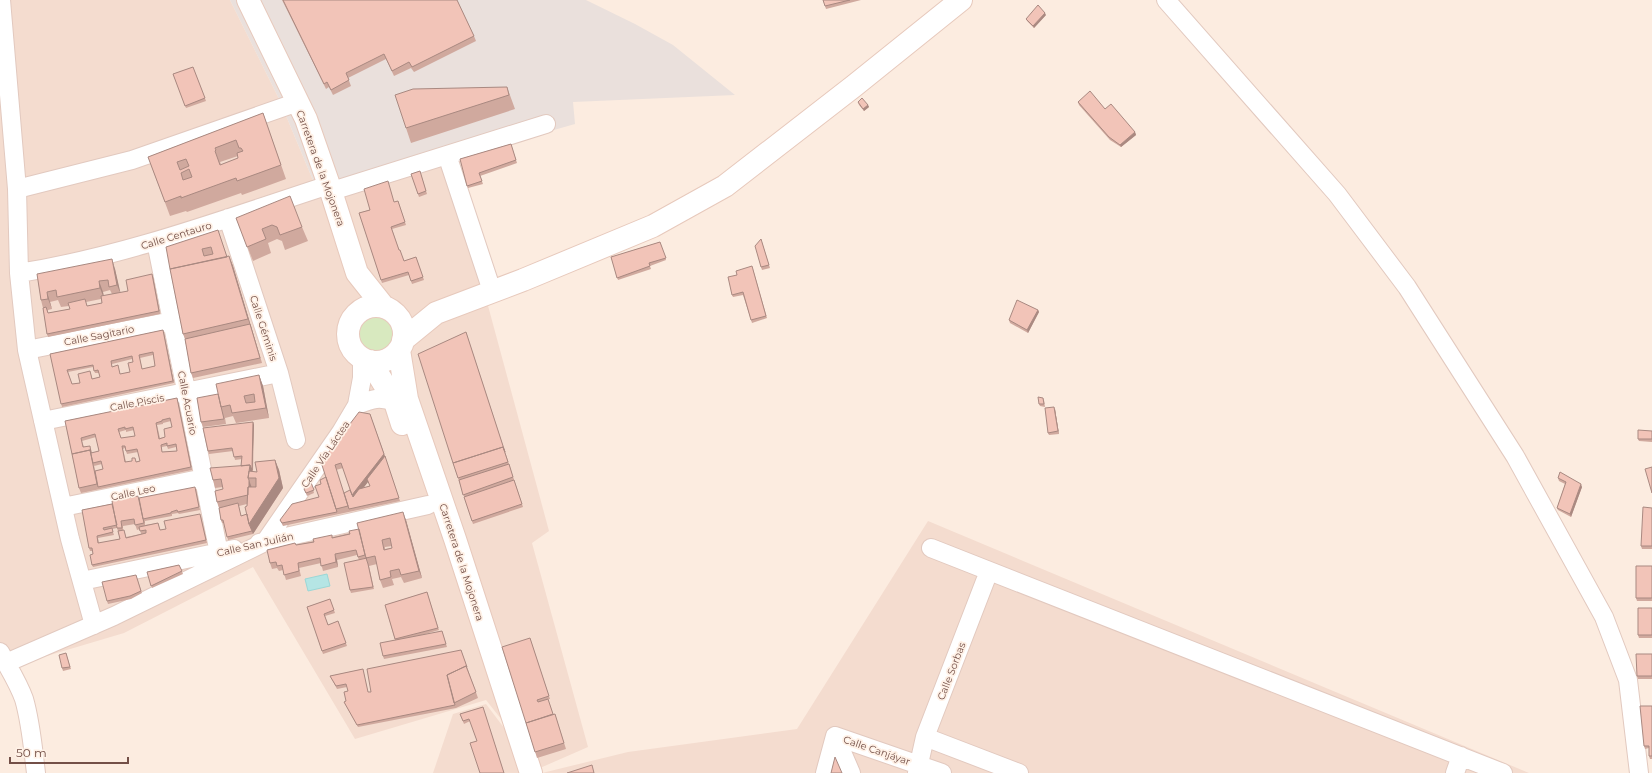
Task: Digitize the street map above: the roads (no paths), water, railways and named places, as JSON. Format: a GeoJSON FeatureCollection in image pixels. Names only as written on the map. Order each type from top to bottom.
{"type":"FeatureCollection","features":[{"type":"Feature","properties":{"kind":"street"},"geometry":{"type":"LineString","coordinates":[[1,0],[16,190],[19,274],[27,350],[63,507],[94,625]]}},
{"type":"Feature","properties":{"kind":"street","name":"Carretera de la Mojonera"},"geometry":{"type":"LineString","coordinates":[[248,0],[306,119],[330,188],[357,273],[354,317]]}},
{"type":"Feature","properties":{"kind":"street"},"geometry":{"type":"LineString","coordinates":[[436,313],[376,306],[368,307],[360,311],[354,317],[350,328],[350,341],[353,349],[366,359],[382,361],[388,358],[436,313],[653,226],[725,186],[854,86],[961,0]]}},
{"type":"Feature","properties":{"kind":"street"},"geometry":{"type":"LineString","coordinates":[[1166,0],[1337,194],[1407,287],[1515,456],[1604,617],[1628,680],[1639,773]]}},
{"type":"Feature","properties":{"kind":"street"},"geometry":{"type":"LineString","coordinates":[[16,190],[132,160],[298,102]]}},
{"type":"Feature","properties":{"kind":"street","name":"Calle Centauro"},"geometry":{"type":"LineString","coordinates":[[19,274],[42,270],[156,242],[228,218],[447,155],[546,124]]}},
{"type":"Feature","properties":{"kind":"street"},"geometry":{"type":"LineString","coordinates":[[447,155],[492,291]]}},
{"type":"Feature","properties":{"kind":"street","name":"Calle Géminis"},"geometry":{"type":"LineString","coordinates":[[228,218],[279,373],[296,440]]}},
{"type":"Feature","properties":{"kind":"street","name":"Calle Acuario"},"geometry":{"type":"LineString","coordinates":[[156,242],[219,558]]}},
{"type":"Feature","properties":{"kind":"street","name":"Carretera de la Mojonera"},"geometry":{"type":"LineString","coordinates":[[357,273],[387,308]]}},
{"type":"Feature","properties":{"kind":"street"},"geometry":{"type":"LineString","coordinates":[[387,308],[398,316],[402,323],[404,331],[401,345]]}},
{"type":"Feature","properties":{"kind":"street","name":"Calle Sagitario"},"geometry":{"type":"LineString","coordinates":[[27,350],[172,321]]}},
{"type":"Feature","properties":{"kind":"street","name":"Carretera de la Mojonera"},"geometry":{"type":"LineString","coordinates":[[401,345],[407,399],[458,547],[531,773]]}},
{"type":"Feature","properties":{"kind":"street","name":"Carretera de la Mojonera"},"geometry":{"type":"LineString","coordinates":[[366,359],[395,402],[516,773]]}},
{"type":"Feature","properties":{"kind":"street","name":"Calle Vía Láctea"},"geometry":{"type":"LineString","coordinates":[[265,542],[342,432],[357,405],[366,359]]}},
{"type":"Feature","properties":{"kind":"street","name":"Calle Piscis"},"geometry":{"type":"LineString","coordinates":[[43,421],[279,373]]}},
{"type":"Feature","properties":{"kind":"street"},"geometry":{"type":"LineString","coordinates":[[357,405],[371,399],[384,398],[395,402]]}},
{"type":"Feature","properties":{"kind":"street","name":"Calle Leo"},"geometry":{"type":"LineString","coordinates":[[63,507],[204,478]]}},
{"type":"Feature","properties":{"kind":"street","name":"Calle San Julián"},"geometry":{"type":"LineString","coordinates":[[82,581],[219,558],[265,542],[428,505]]}},
{"type":"Feature","properties":{"kind":"street"},"geometry":{"type":"LineString","coordinates":[[931,548],[1503,773]]}},
{"type":"Feature","properties":{"kind":"street"},"geometry":{"type":"LineString","coordinates":[[36,773],[24,699],[17,682],[3,657],[94,625],[219,558]]}},
{"type":"Feature","properties":{"kind":"street","name":"Calle Sorbas"},"geometry":{"type":"LineString","coordinates":[[918,769],[925,737],[989,571]]}},
{"type":"Feature","properties":{"kind":"street"},"geometry":{"type":"LineString","coordinates":[[825,773],[835,736]]}},
{"type":"Feature","properties":{"kind":"street"},"geometry":{"type":"LineString","coordinates":[[835,736],[851,773]]}},
{"type":"Feature","properties":{"kind":"street","name":"Calle Canjáyar"},"geometry":{"type":"LineString","coordinates":[[835,736],[918,769],[942,773]]}},
{"type":"Feature","properties":{"kind":"street"},"geometry":{"type":"LineString","coordinates":[[925,737],[1019,773]]}},
{"type":"Feature","properties":{"kind":"street"},"geometry":{"type":"LineString","coordinates":[[1455,773],[1461,756]]}},
{"type":"Feature","properties":{"kind":"water"},"geometry":{"type":"Polygon","coordinates":[[[327,574],[330,586],[308,591],[305,579],[327,574]]]}}]}
